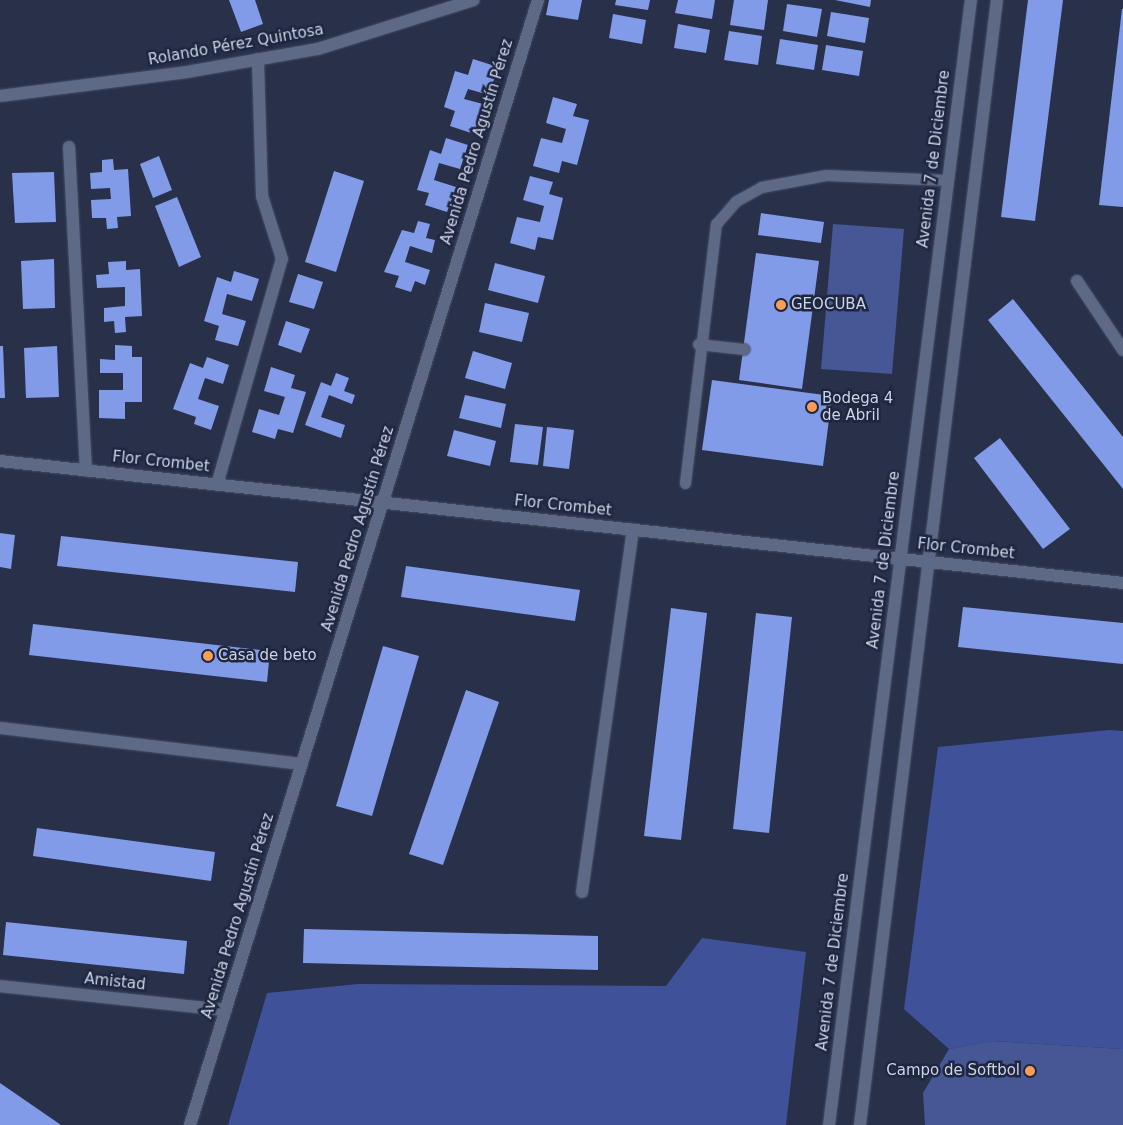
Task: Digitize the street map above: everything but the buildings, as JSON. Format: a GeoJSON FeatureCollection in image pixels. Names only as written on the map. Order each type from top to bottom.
{"type":"FeatureCollection","features":[{"type":"Feature","properties":{"kind":"street","name":"Rolando Pérez Quintosa"},"geometry":{"type":"LineString","coordinates":[[0,96],[318,49],[472,0]]}},
{"type":"Feature","properties":{"kind":"street","name":"Avenida Pedro Agustín Pérez"},"geometry":{"type":"LineString","coordinates":[[190,1125],[538,0]]}},
{"type":"Feature","properties":{"kind":"street","name":"Avenida 7 de Diciembre"},"geometry":{"type":"LineString","coordinates":[[829,1125],[971,0]]}},
{"type":"Feature","properties":{"kind":"street"},"geometry":{"type":"LineString","coordinates":[[860,1125],[997,0]]}},
{"type":"Feature","properties":{"kind":"street"},"geometry":{"type":"LineString","coordinates":[[217,485],[282,259],[262,196],[258,59]]}},
{"type":"Feature","properties":{"kind":"street"},"geometry":{"type":"LineString","coordinates":[[70,147],[86,471]]}},
{"type":"Feature","properties":{"kind":"street"},"geometry":{"type":"LineString","coordinates":[[1077,281],[1123,350]]}},
{"type":"Feature","properties":{"kind":"street","name":"Flor Crombet"},"geometry":{"type":"LineString","coordinates":[[0,461],[1123,582]]}},
{"type":"Feature","properties":{"kind":"street"},"geometry":{"type":"LineString","coordinates":[[582,892],[633,530]]}},
{"type":"Feature","properties":{"kind":"street"},"geometry":{"type":"LineString","coordinates":[[0,728],[302,764]]}},
{"type":"Feature","properties":{"kind":"street","name":"Amistad"},"geometry":{"type":"LineString","coordinates":[[0,986],[226,1010]]}},
{"type":"Feature","properties":{"kind":"lane"},"geometry":{"type":"LineString","coordinates":[[685,483],[698,344],[716,224],[736,201],[761,187],[826,175],[948,180]]}},
{"type":"Feature","properties":{"kind":"lane"},"geometry":{"type":"LineString","coordinates":[[698,344],[744,349]]}},
{"type":"Feature","properties":{"kind":"shaded area"},"geometry":{"type":"Polygon","coordinates":[[[833,224],[904,229],[892,374],[821,369],[833,224]]]}},
{"type":"Feature","properties":{"kind":"shaded area"},"geometry":{"type":"Polygon","coordinates":[[[1109,730],[1123,731],[1123,1049],[993,1041],[949,1049],[904,1009],[938,747],[1109,730]]]}},
{"type":"Feature","properties":{"kind":"shaded area"},"geometry":{"type":"Polygon","coordinates":[[[702,938],[806,952],[786,1125],[228,1125],[267,993],[358,984],[666,986],[702,938]]]}},
{"type":"Feature","properties":{"kind":"shaded area","name":"Campo de Softbol"},"geometry":{"type":"Polygon","coordinates":[[[992,1041],[1123,1049],[1123,1125],[925,1125],[923,1093],[949,1049],[992,1041]]]}},
{"type":"Feature","properties":{"kind":"place","name":"GEOCUBA"},"geometry":{"type":"Point","coordinates":[781,305]}},
{"type":"Feature","properties":{"kind":"place","name":"Bodega 4 de Abril"},"geometry":{"type":"Point","coordinates":[812,407]}},
{"type":"Feature","properties":{"kind":"place","name":"Casa de beto"},"geometry":{"type":"Point","coordinates":[208,656]}},
{"type":"Feature","properties":{"kind":"place","name":"Campo de Softbol"},"geometry":{"type":"Point","coordinates":[1030,1071]}}]}
